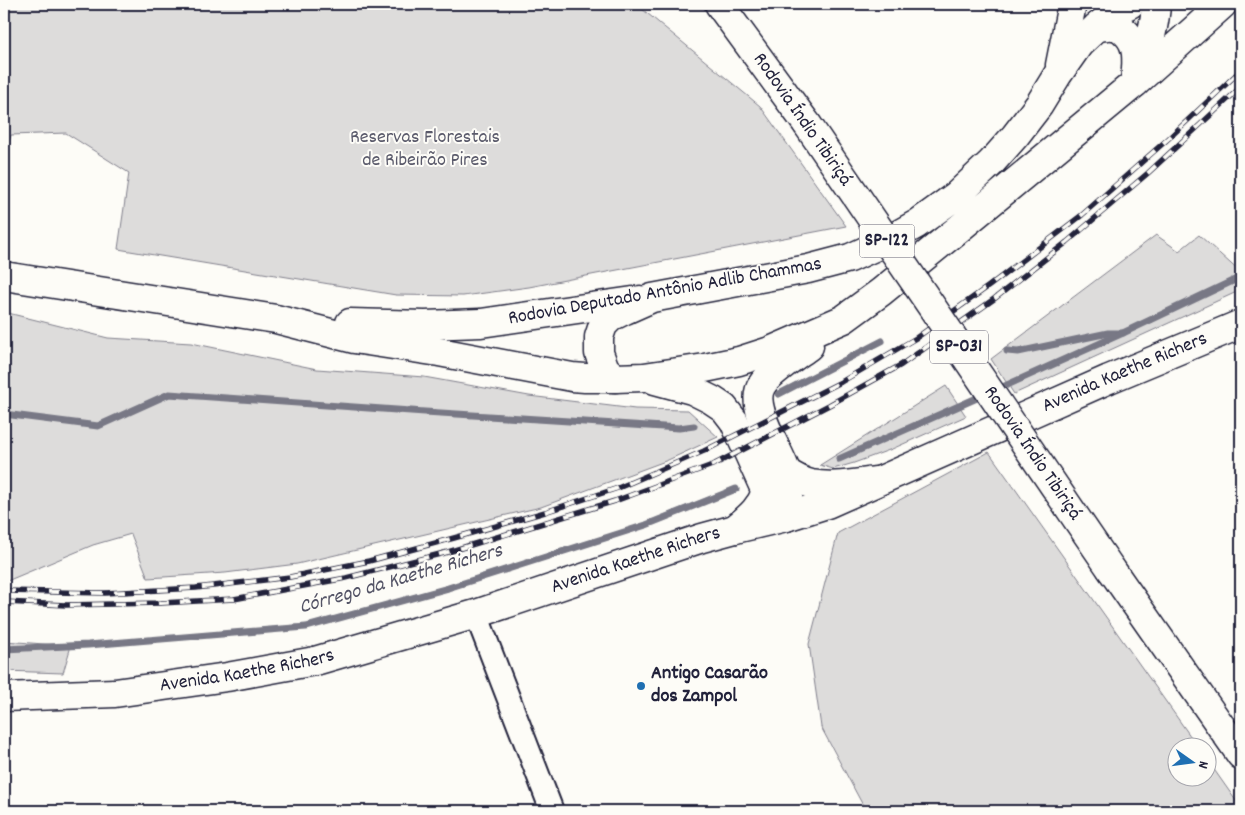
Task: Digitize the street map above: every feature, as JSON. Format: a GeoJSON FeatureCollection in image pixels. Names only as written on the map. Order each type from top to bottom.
{"type":"FeatureCollection","features":[{"type":"Feature","properties":{"kind":"main road","name":"Rodovia Índio Tibiriçá"},"geometry":{"type":"LineString","coordinates":[[719,4],[807,124],[1110,569],[1241,755]]}},
{"type":"Feature","properties":{"kind":"main road"},"geometry":{"type":"LineString","coordinates":[[1058,74],[1072,4]]}},
{"type":"Feature","properties":{"kind":"main road","name":"Rodovia Deputado Antônio Adlib Chammas"},"geometry":{"type":"LineString","coordinates":[[276,320],[425,325],[481,323],[652,298],[808,269],[850,258],[885,242],[917,224],[957,195],[991,163],[1015,136],[1039,105],[1058,74],[1080,44],[1118,10],[1130,4]]}},
{"type":"Feature","properties":{"kind":"main road"},"geometry":{"type":"LineString","coordinates":[[1135,83],[1149,47],[1154,28],[1156,4]]}},
{"type":"Feature","properties":{"kind":"main road","name":"Rodovia Deputado Antônio Adlib Chammas"},"geometry":{"type":"LineString","coordinates":[[4,276],[276,320],[354,339],[438,352],[572,377],[615,378],[644,376],[705,368],[739,361],[770,351],[844,319],[881,292],[1135,83],[1223,4]]}},
{"type":"Feature","properties":{"kind":"main road"},"geometry":{"type":"LineString","coordinates":[[1097,27],[1115,26],[1122,29],[1134,43],[1136,52],[1135,83]]}},
{"type":"Feature","properties":{"kind":"main road"},"geometry":{"type":"LineString","coordinates":[[615,378],[605,369],[599,353],[599,337],[603,326],[611,317],[652,298]]}},
{"type":"Feature","properties":{"kind":"main road"},"geometry":{"type":"LineString","coordinates":[[786,517],[789,488],[786,472],[760,412],[758,392],[762,384],[771,375],[844,319]]}},
{"type":"Feature","properties":{"kind":"main road","name":"Avenida Kaethe Richers"},"geometry":{"type":"LineString","coordinates":[[4,697],[115,693],[227,677],[315,661],[476,614],[702,538],[786,517],[827,504],[1108,379],[1241,324]]}},
{"type":"Feature","properties":{"kind":"main road"},"geometry":{"type":"LineString","coordinates":[[644,376],[692,390],[724,408],[734,421],[766,492],[786,517]]}},
{"type":"Feature","properties":{"kind":"main road"},"geometry":{"type":"LineString","coordinates":[[786,472],[810,484],[824,486],[875,482]]}},
{"type":"Feature","properties":{"kind":"main road"},"geometry":{"type":"LineString","coordinates":[[735,529],[753,514],[762,503],[766,492]]}},
{"type":"Feature","properties":{"kind":"street"},"geometry":{"type":"LineString","coordinates":[[476,614],[552,811]]}},
{"type":"Feature","properties":{"kind":"green space","name":"Reservas Florestais de Ribeirão Pires"},"geometry":{"type":"Polygon","coordinates":[[[4,4],[636,4],[760,106],[846,226],[529,287],[463,296],[396,295],[118,249],[129,173],[66,133],[11,135],[4,158],[4,4]]]}},
{"type":"Feature","properties":{"kind":"green space"},"geometry":{"type":"Polygon","coordinates":[[[1156,235],[1179,251],[1199,235],[1241,273],[1241,290],[1014,394],[991,359],[1156,235]]]}},
{"type":"Feature","properties":{"kind":"green space"},"geometry":{"type":"Polygon","coordinates":[[[4,312],[108,338],[191,343],[317,369],[424,377],[529,396],[635,409],[688,410],[718,437],[668,460],[541,507],[297,564],[225,573],[148,578],[131,534],[93,545],[7,581],[4,580],[4,312]]]}},
{"type":"Feature","properties":{"kind":"green space"},"geometry":{"type":"Polygon","coordinates":[[[946,386],[966,416],[892,449],[854,463],[833,469],[820,465],[946,386]]]}},
{"type":"Feature","properties":{"kind":"green space"},"geometry":{"type":"Polygon","coordinates":[[[989,452],[1192,738],[1168,738],[1168,788],[1218,788],[1218,775],[1241,808],[1241,811],[866,811],[821,727],[809,644],[838,533],[989,452]]]}},
{"type":"Feature","properties":{"kind":"green space"},"geometry":{"type":"Polygon","coordinates":[[[4,641],[71,646],[63,673],[4,671],[4,641]]]}},
{"type":"Feature","properties":{"kind":"waterway","name":"Córrego da Kaethe Richers"},"geometry":{"type":"LineString","coordinates":[[1007,351],[1018,352],[1108,333],[1123,333],[1241,277]]}},
{"type":"Feature","properties":{"kind":"waterway"},"geometry":{"type":"LineString","coordinates":[[996,390],[1123,333]]}},
{"type":"Feature","properties":{"kind":"waterway","name":"Córrego da Kaethe Richers"},"geometry":{"type":"LineString","coordinates":[[779,394],[882,341]]}},
{"type":"Feature","properties":{"kind":"waterway","name":"Córrego da Kaethe Richers"},"geometry":{"type":"LineString","coordinates":[[4,414],[98,426],[169,394],[679,428],[694,426]]}},
{"type":"Feature","properties":{"kind":"waterway"},"geometry":{"type":"LineString","coordinates":[[839,459],[986,394]]}},
{"type":"Feature","properties":{"kind":"waterway","name":"Córrego da Kaethe Richers"},"geometry":{"type":"LineString","coordinates":[[4,649],[88,645],[306,627],[448,588],[646,525],[736,489]]}},
{"type":"Feature","properties":{"kind":"railway"},"geometry":{"type":"LineString","coordinates":[[4,591],[105,593],[196,588],[290,577],[369,561],[454,538],[545,512],[618,488],[704,451],[841,382],[916,338],[989,286],[1082,215],[1169,138],[1241,70]]}},
{"type":"Feature","properties":{"kind":"railway"},"geometry":{"type":"LineString","coordinates":[[4,602],[66,605],[234,599],[346,578],[448,552],[615,501],[715,464],[901,365],[994,299],[1067,242],[1148,173],[1241,87]]}},
{"type":"Feature","properties":{"kind":"place","name":"Antigo Casarão dos Zampol"},"geometry":{"type":"Point","coordinates":[641,686]}}]}
